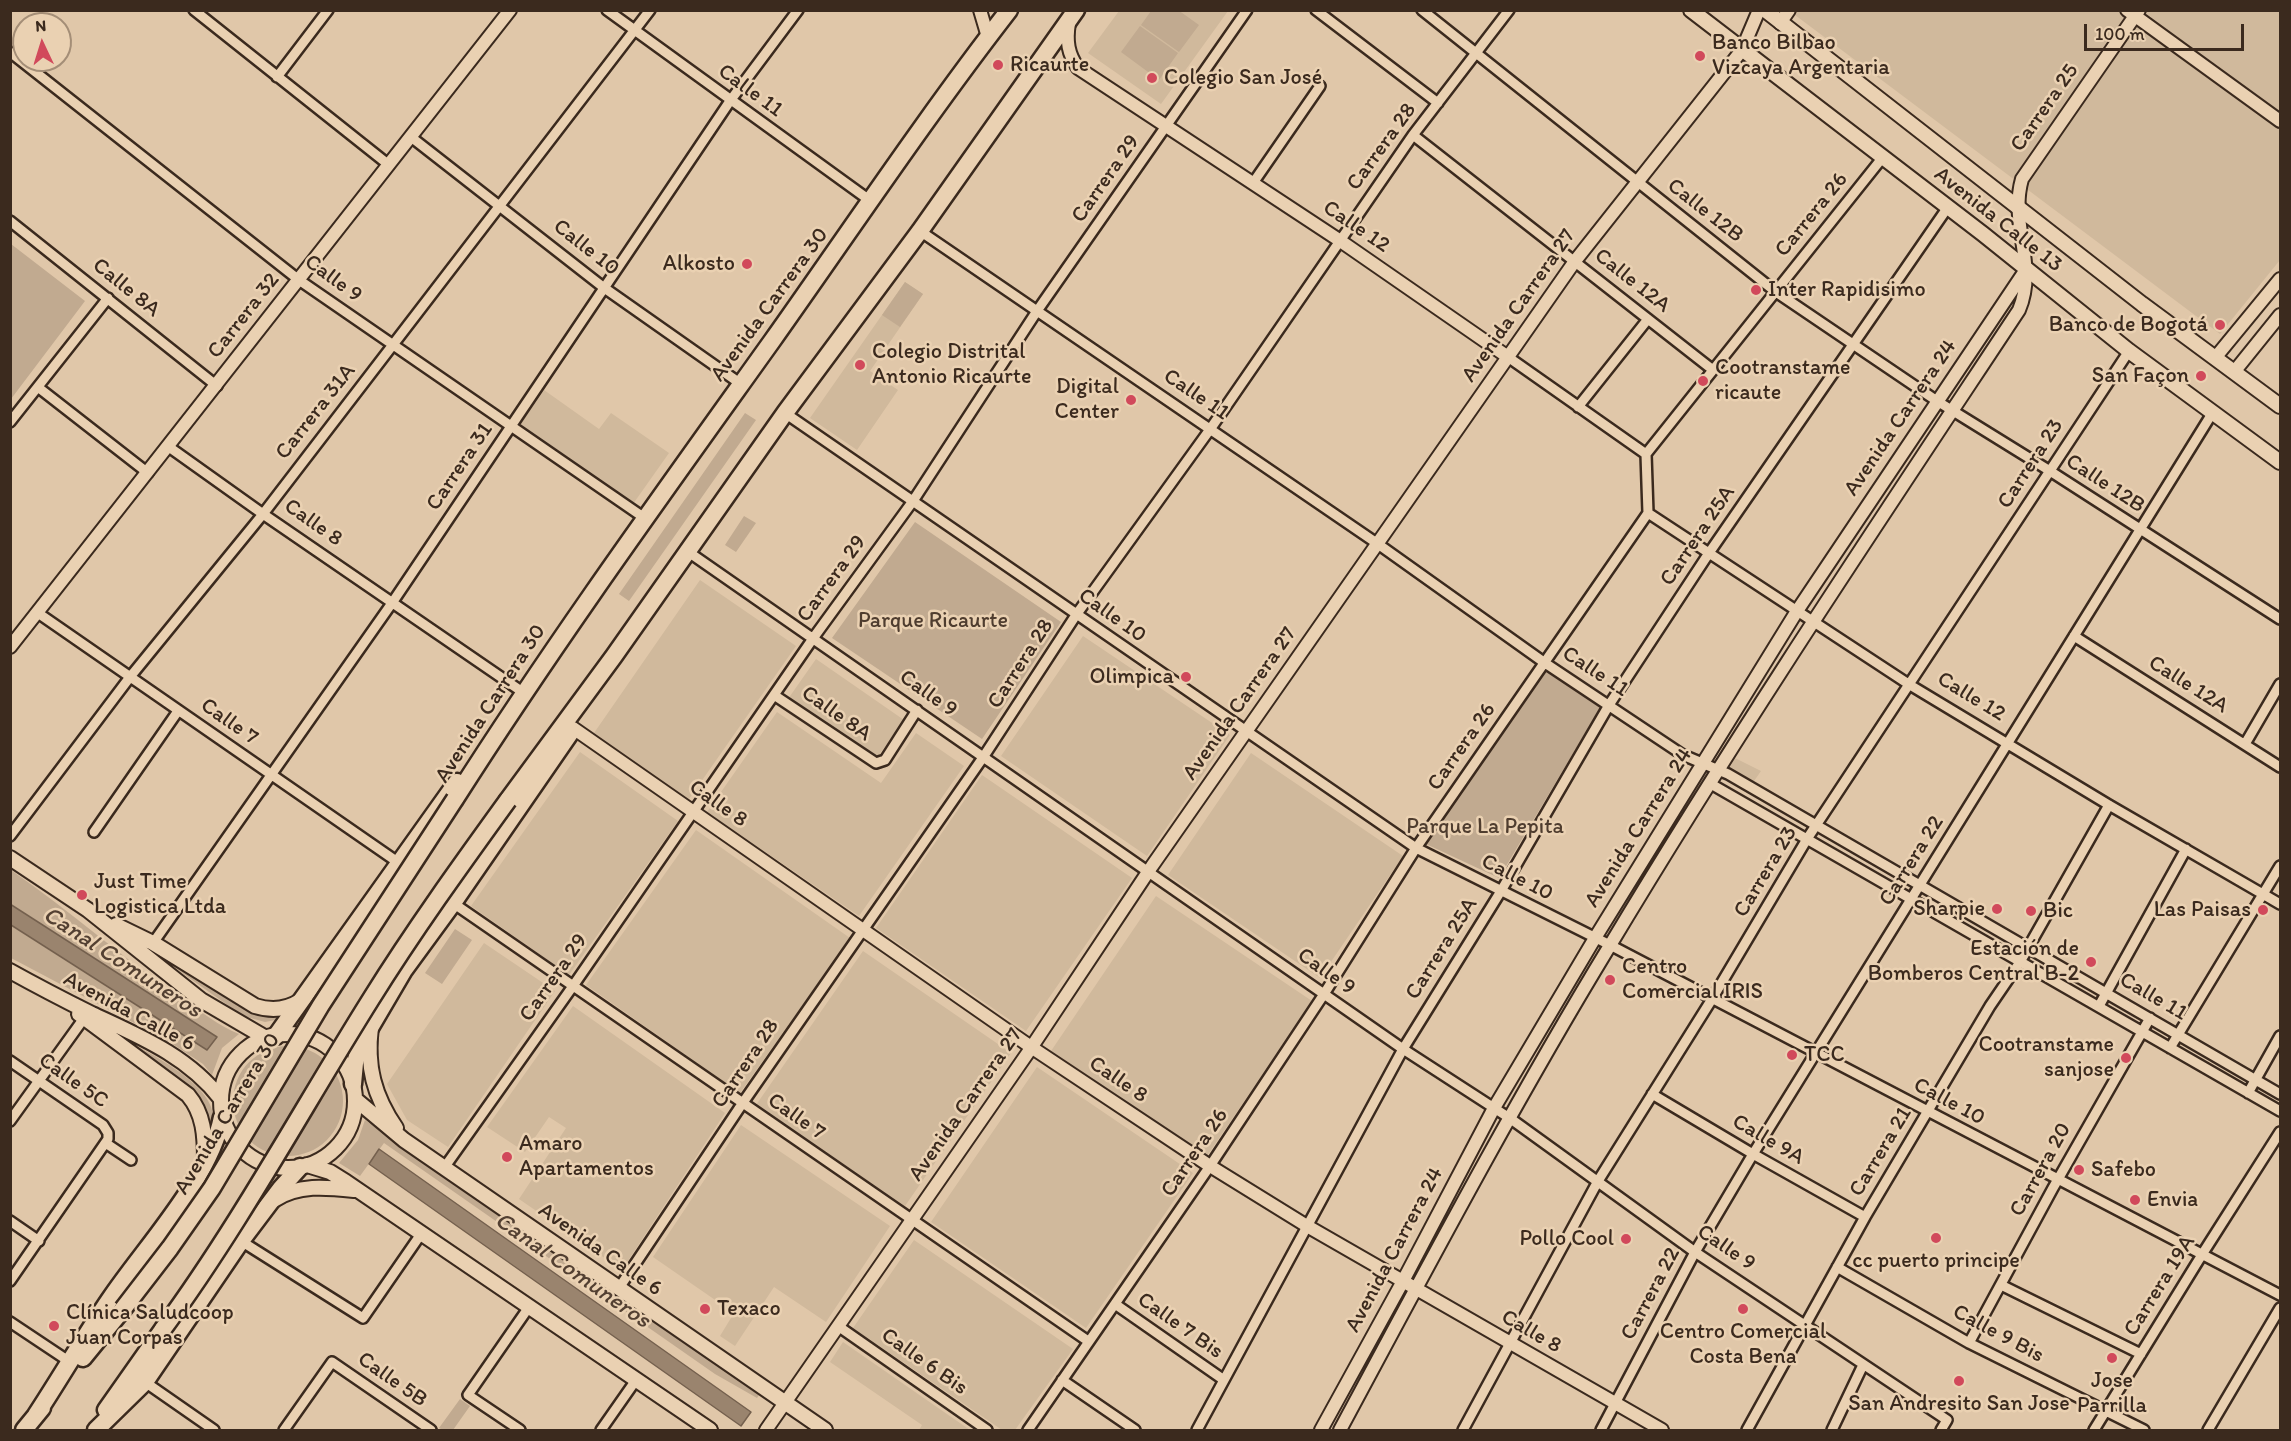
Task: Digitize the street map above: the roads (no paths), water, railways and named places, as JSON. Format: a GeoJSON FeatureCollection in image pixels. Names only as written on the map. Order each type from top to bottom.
{"type":"FeatureCollection","features":[{"type":"Feature","properties":{"kind":"highway","name":"Avenida Carrera 30"},"geometry":{"type":"LineString","coordinates":[[24,1431],[123,1309],[212,1188],[332,987],[502,725],[645,519],[1009,10]]}},
{"type":"Feature","properties":{"kind":"highway"},"geometry":{"type":"LineString","coordinates":[[92,1431],[225,1242],[372,998],[438,897],[614,656],[786,413],[920,231],[1072,16]]}},
{"type":"Feature","properties":{"kind":"highway"},"geometry":{"type":"LineString","coordinates":[[354,1092],[357,1054],[404,970],[453,903],[573,728],[614,656]]}},
{"type":"Feature","properties":{"kind":"highway"},"geometry":{"type":"LineString","coordinates":[[271,1037],[302,1000],[448,793],[502,725]]}},
{"type":"Feature","properties":{"kind":"highway"},"geometry":{"type":"LineString","coordinates":[[36,1416],[110,1298],[152,1243],[205,1163],[213,1150],[222,1117]]}},
{"type":"Feature","properties":{"kind":"highway"},"geometry":{"type":"LineString","coordinates":[[96,1431],[145,1382],[241,1241],[292,1175],[304,1166]]}},
{"type":"Feature","properties":{"kind":"main road","name":"Carrera 32"},"geometry":{"type":"LineString","coordinates":[[10,647],[510,10]]}},
{"type":"Feature","properties":{"kind":"main road"},"geometry":{"type":"LineString","coordinates":[[980,10],[988,38]]}},
{"type":"Feature","properties":{"kind":"main road","name":"Avenida Calle 13"},"geometry":{"type":"LineString","coordinates":[[1691,10],[1880,162],[1948,207],[2129,351],[2280,462]]}},
{"type":"Feature","properties":{"kind":"main road","name":"Avenida Carrera 27"},"geometry":{"type":"LineString","coordinates":[[766,1431],[1031,1047],[1148,872],[1575,261],[1742,50],[1759,10]]}},
{"type":"Feature","properties":{"kind":"main road","name":"Avenida Calle 13"},"geometry":{"type":"LineString","coordinates":[[1765,10],[2142,304],[2280,406]]}},
{"type":"Feature","properties":{"kind":"main road"},"geometry":{"type":"LineString","coordinates":[[1780,22],[1788,10]]}},
{"type":"Feature","properties":{"kind":"main road"},"geometry":{"type":"LineString","coordinates":[[2134,12],[2280,122]]}},
{"type":"Feature","properties":{"kind":"main road","name":"Carrera 25"},"geometry":{"type":"LineString","coordinates":[[2018,206],[2019,189],[2026,171],[2134,12]]}},
{"type":"Feature","properties":{"kind":"main road","name":"Calle 12"},"geometry":{"type":"LineString","coordinates":[[1072,16],[1068,46],[1071,58],[1078,68],[1339,240],[1508,357]]}},
{"type":"Feature","properties":{"kind":"main road","name":"Avenida Carrera 24"},"geometry":{"type":"LineString","coordinates":[[1340,1431],[1509,1118],[1610,945],[1812,621],[2019,310],[2025,297],[2027,268],[2018,206]]}},
{"type":"Feature","properties":{"kind":"main road","name":"Avenida Carrera 24"},"geometry":{"type":"LineString","coordinates":[[1321,1431],[1494,1108],[1595,938],[1797,611],[2027,268]]}},
{"type":"Feature","properties":{"kind":"main road"},"geometry":{"type":"LineString","coordinates":[[2215,358],[2280,279]]}},
{"type":"Feature","properties":{"kind":"main road"},"geometry":{"type":"LineString","coordinates":[[2234,372],[2280,315]]}},
{"type":"Feature","properties":{"kind":"main road"},"geometry":{"type":"LineString","coordinates":[[1890,471],[1905,482]]}},
{"type":"Feature","properties":{"kind":"main road","name":"Calle 8"},"geometry":{"type":"LineString","coordinates":[[573,728],[1031,1047],[1210,1166],[1307,1226],[1662,1431]]}},
{"type":"Feature","properties":{"kind":"main road","name":"Avenida Calle 6"},"geometry":{"type":"LineString","coordinates":[[10,858],[88,910],[201,1000],[219,1012],[271,1037]]}},
{"type":"Feature","properties":{"kind":"main road"},"geometry":{"type":"LineString","coordinates":[[88,910],[153,943],[255,1006],[283,1009],[302,1000]]}},
{"type":"Feature","properties":{"kind":"main road","name":"Avenida Calle 6"},"geometry":{"type":"LineString","coordinates":[[10,971],[86,1015],[171,1054],[200,1076],[220,1099]]}},
{"type":"Feature","properties":{"kind":"main road"},"geometry":{"type":"LineString","coordinates":[[86,1015],[179,1087],[193,1101],[202,1119],[205,1135],[205,1163]]}},
{"type":"Feature","properties":{"kind":"main road"},"geometry":{"type":"LineString","coordinates":[[372,1025],[369,1060],[373,1085],[384,1111],[404,1140]]}},
{"type":"Feature","properties":{"kind":"main road"},"geometry":{"type":"LineString","coordinates":[[298,1035],[319,1042],[337,1055],[349,1074],[354,1092],[353,1117],[347,1133],[337,1147],[323,1158],[304,1166],[283,1168],[267,1165],[251,1157],[238,1147],[228,1133],[222,1117],[220,1099],[227,1073],[243,1052],[271,1037],[298,1035]]}},
{"type":"Feature","properties":{"kind":"main road","name":"Avenida Calle 6"},"geometry":{"type":"LineString","coordinates":[[354,1092],[404,1140],[825,1431]]}},
{"type":"Feature","properties":{"kind":"main road"},"geometry":{"type":"LineString","coordinates":[[304,1166],[330,1172],[710,1431]]}},
{"type":"Feature","properties":{"kind":"main road"},"geometry":{"type":"LineString","coordinates":[[270,1203],[288,1192],[308,1187],[359,1191]]}},
{"type":"Feature","properties":{"kind":"street"},"geometry":{"type":"LineString","coordinates":[[194,10],[389,165]]}},
{"type":"Feature","properties":{"kind":"street"},"geometry":{"type":"LineString","coordinates":[[278,77],[328,10]]}},
{"type":"Feature","properties":{"kind":"street","name":"Calle 11"},"geometry":{"type":"LineString","coordinates":[[607,10],[872,202]]}},
{"type":"Feature","properties":{"kind":"street","name":"Carrera 31A"},"geometry":{"type":"LineString","coordinates":[[10,836],[130,677],[262,514],[650,10]]}},
{"type":"Feature","properties":{"kind":"street","name":"Carrera 31"},"geometry":{"type":"LineString","coordinates":[[153,943],[392,603],[730,101],[798,10]]}},
{"type":"Feature","properties":{"kind":"street","name":"Carrera 29"},"geometry":{"type":"LineString","coordinates":[[444,1168],[573,986],[813,637],[912,501],[1037,312],[1247,10]]}},
{"type":"Feature","properties":{"kind":"street"},"geometry":{"type":"LineString","coordinates":[[1316,10],[1438,103]]}},
{"type":"Feature","properties":{"kind":"street","name":"Calle 12B"},"geometry":{"type":"LineString","coordinates":[[1422,10],[1776,292],[1952,411],[2050,471],[2280,619]]}},
{"type":"Feature","properties":{"kind":"street","name":"Carrera 28"},"geometry":{"type":"LineString","coordinates":[[619,1288],[742,1104],[984,756],[1076,615],[1210,428],[1413,135],[1509,10]]}},
{"type":"Feature","properties":{"kind":"street","name":"Calle 9"},"geometry":{"type":"LineString","coordinates":[[10,52],[299,280],[645,519]]}},
{"type":"Feature","properties":{"kind":"street"},"geometry":{"type":"LineString","coordinates":[[1253,183],[1320,86]]}},
{"type":"Feature","properties":{"kind":"street","name":"Calle 12A"},"geometry":{"type":"LineString","coordinates":[[1413,135],[1713,370]]}},
{"type":"Feature","properties":{"kind":"street","name":"Calle 10"},"geometry":{"type":"LineString","coordinates":[[411,137],[603,287],[741,384]]}},
{"type":"Feature","properties":{"kind":"street","name":"Carrera 26"},"geometry":{"type":"LineString","coordinates":[[1646,454],[1880,162]]}},
{"type":"Feature","properties":{"kind":"street","name":"Carrera 25A"},"geometry":{"type":"LineString","coordinates":[[1200,1430],[1224,1380],[1402,1048],[1501,891],[1609,705],[1710,553],[1948,207]]}},
{"type":"Feature","properties":{"kind":"street","name":"Calle 8A"},"geometry":{"type":"LineString","coordinates":[[10,221],[217,386]]}},
{"type":"Feature","properties":{"kind":"street","name":"Calle 11"},"geometry":{"type":"LineString","coordinates":[[920,231],[1378,544],[1545,663],[1683,754],[1720,770],[2280,1094]]}},
{"type":"Feature","properties":{"kind":"street"},"geometry":{"type":"LineString","coordinates":[[10,422],[108,298]]}},
{"type":"Feature","properties":{"kind":"street"},"geometry":{"type":"LineString","coordinates":[[1578,407],[1648,319]]}},
{"type":"Feature","properties":{"kind":"street","name":"Carrera 23"},"geometry":{"type":"LineString","coordinates":[[1463,1431],[1598,1181],[1712,999],[1807,840],[2129,351]]}},
{"type":"Feature","properties":{"kind":"street","name":"Calle 12"},"geometry":{"type":"LineString","coordinates":[[1508,357],[1646,454]]}},
{"type":"Feature","properties":{"kind":"street"},"geometry":{"type":"LineString","coordinates":[[39,388],[148,473]]}},
{"type":"Feature","properties":{"kind":"street","name":"Carrera 22"},"geometry":{"type":"LineString","coordinates":[[1601,1431],[1695,1252],[1753,1154],[2213,412]]}},
{"type":"Feature","properties":{"kind":"street","name":"Calle 10"},"geometry":{"type":"LineString","coordinates":[[786,413],[1416,848],[1610,945],[2057,1181],[2203,1253],[2280,1295]]}},
{"type":"Feature","properties":{"kind":"street","name":"Calle 8"},"geometry":{"type":"LineString","coordinates":[[169,447],[262,514],[524,693]]}},
{"type":"Feature","properties":{"kind":"street"},"geometry":{"type":"LineString","coordinates":[[1646,454],[1648,513]]}},
{"type":"Feature","properties":{"kind":"street","name":"Carrera 26"},"geometry":{"type":"LineString","coordinates":[[1028,1431],[1210,1166],[1324,994],[1416,848],[1648,513]]}},
{"type":"Feature","properties":{"kind":"street","name":"Calle 12"},"geometry":{"type":"LineString","coordinates":[[1648,513],[1910,685],[2109,805],[2280,904]]}},
{"type":"Feature","properties":{"kind":"street","name":"Calle 9"},"geometry":{"type":"LineString","coordinates":[[687,551],[1402,1048],[1509,1118],[1695,1252],[1947,1420],[1941,1431]]}},
{"type":"Feature","properties":{"kind":"street","name":"Calle 7"},"geometry":{"type":"LineString","coordinates":[[38,613],[399,863]]}},
{"type":"Feature","properties":{"kind":"street","name":"Calle 12A"},"geometry":{"type":"LineString","coordinates":[[2074,636],[2280,767]]}},
{"type":"Feature","properties":{"kind":"street"},"geometry":{"type":"LineString","coordinates":[[2245,744],[2280,684]]}},
{"type":"Feature","properties":{"kind":"street","name":"Calle 8A"},"geometry":{"type":"LineString","coordinates":[[774,695],[876,764],[885,760],[917,710]]}},
{"type":"Feature","properties":{"kind":"street"},"geometry":{"type":"LineString","coordinates":[[94,832],[178,711]]}},
{"type":"Feature","properties":{"kind":"street","name":"Calle 11"},"geometry":{"type":"LineString","coordinates":[[1711,784],[2280,1111]]}},
{"type":"Feature","properties":{"kind":"street","name":"Carrera 21"},"geometry":{"type":"LineString","coordinates":[[1747,1431],[1865,1217],[1990,1006],[2020,962],[2109,805]]}},
{"type":"Feature","properties":{"kind":"street"},"geometry":{"type":"LineString","coordinates":[[2098,1006],[2186,849]]}},
{"type":"Feature","properties":{"kind":"street"},"geometry":{"type":"LineString","coordinates":[[2170,1048],[2280,866]]}},
{"type":"Feature","properties":{"kind":"street","name":"Calle 7"},"geometry":{"type":"LineString","coordinates":[[453,903],[1088,1341]]}},
{"type":"Feature","properties":{"kind":"street"},"geometry":{"type":"LineString","coordinates":[[10,1121],[86,1015]]}},
{"type":"Feature","properties":{"kind":"street","name":"Carrera 20"},"geometry":{"type":"LineString","coordinates":[[1969,1343],[2057,1181],[2150,1018]]}},
{"type":"Feature","properties":{"kind":"street"},"geometry":{"type":"LineString","coordinates":[[2248,1093],[2280,1036]]}},
{"type":"Feature","properties":{"kind":"street","name":"Calle 5C"},"geometry":{"type":"LineString","coordinates":[[10,1061],[103,1125],[108,1133],[107,1144],[131,1160]]}},
{"type":"Feature","properties":{"kind":"street","name":"Calle 9A"},"geometry":{"type":"LineString","coordinates":[[1652,1094],[1865,1217]]}},
{"type":"Feature","properties":{"kind":"street","name":"Carrera 19A"},"geometry":{"type":"LineString","coordinates":[[2094,1431],[2280,1132]]}},
{"type":"Feature","properties":{"kind":"street"},"geometry":{"type":"LineString","coordinates":[[10,1281],[107,1144]]}},
{"type":"Feature","properties":{"kind":"street"},"geometry":{"type":"LineString","coordinates":[[10,1221],[39,1241]]}},
{"type":"Feature","properties":{"kind":"street"},"geometry":{"type":"LineString","coordinates":[[241,1241],[363,1318],[421,1234]]}},
{"type":"Feature","properties":{"kind":"street","name":"Calle 9 Bis"},"geometry":{"type":"LineString","coordinates":[[1837,1267],[1969,1343],[2144,1431]]}},
{"type":"Feature","properties":{"kind":"street"},"geometry":{"type":"LineString","coordinates":[[2001,1285],[2142,1354]]}},
{"type":"Feature","properties":{"kind":"street","name":"Calle 7 Bis"},"geometry":{"type":"LineString","coordinates":[[1115,1304],[1224,1380]]}},
{"type":"Feature","properties":{"kind":"street"},"geometry":{"type":"LineString","coordinates":[[520,1431],[468,1395],[529,1307]]}},
{"type":"Feature","properties":{"kind":"street"},"geometry":{"type":"LineString","coordinates":[[2208,1431],[2280,1308]]}},
{"type":"Feature","properties":{"kind":"street"},"geometry":{"type":"LineString","coordinates":[[10,1322],[70,1362]]}},
{"type":"Feature","properties":{"kind":"street","name":"Calle 6 Bis"},"geometry":{"type":"LineString","coordinates":[[838,1326],[987,1431]]}},
{"type":"Feature","properties":{"kind":"street","name":"Calle 5B"},"geometry":{"type":"LineString","coordinates":[[284,1431],[332,1362],[431,1431]]}},
{"type":"Feature","properties":{"kind":"street"},"geometry":{"type":"LineString","coordinates":[[1832,1431],[1863,1365]]}},
{"type":"Feature","properties":{"kind":"street"},"geometry":{"type":"LineString","coordinates":[[601,1431],[636,1380]]}},
{"type":"Feature","properties":{"kind":"street"},"geometry":{"type":"LineString","coordinates":[[1062,1380],[1135,1431]]}},
{"type":"Feature","properties":{"kind":"street"},"geometry":{"type":"LineString","coordinates":[[145,1382],[214,1431]]}},
{"type":"Feature","properties":{"kind":"place","name":"Banco Bilbao Vizcaya Argentaria"},"geometry":{"type":"Point","coordinates":[1700,56]}},
{"type":"Feature","properties":{"kind":"place","name":"Ricaurte"},"geometry":{"type":"Point","coordinates":[998,65]}},
{"type":"Feature","properties":{"kind":"place","name":"Colegio San José"},"geometry":{"type":"Point","coordinates":[1152,78]}},
{"type":"Feature","properties":{"kind":"place","name":"Alkosto"},"geometry":{"type":"Point","coordinates":[747,264]}},
{"type":"Feature","properties":{"kind":"place","name":"Inter Rapidisimo"},"geometry":{"type":"Point","coordinates":[1756,290]}},
{"type":"Feature","properties":{"kind":"place","name":"Banco de Bogotá"},"geometry":{"type":"Point","coordinates":[2220,325]}},
{"type":"Feature","properties":{"kind":"place","name":"Colegio Distrital Antonio Ricaurte"},"geometry":{"type":"Point","coordinates":[860,365]}},
{"type":"Feature","properties":{"kind":"place","name":"San Façon"},"geometry":{"type":"Point","coordinates":[2201,376]}},
{"type":"Feature","properties":{"kind":"place","name":"Cootranstame ricaute"},"geometry":{"type":"Point","coordinates":[1703,381]}},
{"type":"Feature","properties":{"kind":"place","name":"Digital Center"},"geometry":{"type":"Point","coordinates":[1131,400]}},
{"type":"Feature","properties":{"kind":"place","name":"Olimpica"},"geometry":{"type":"Point","coordinates":[1186,677]}},
{"type":"Feature","properties":{"kind":"place","name":"Just Time Logistica Ltda"},"geometry":{"type":"Point","coordinates":[82,895]}},
{"type":"Feature","properties":{"kind":"place","name":"Sharpie"},"geometry":{"type":"Point","coordinates":[1997,909]}},
{"type":"Feature","properties":{"kind":"place","name":"Las Paisas"},"geometry":{"type":"Point","coordinates":[2263,910]}},
{"type":"Feature","properties":{"kind":"place","name":"Bic"},"geometry":{"type":"Point","coordinates":[2031,911]}},
{"type":"Feature","properties":{"kind":"place","name":"Estación de Bomberos Central B-2"},"geometry":{"type":"Point","coordinates":[2091,962]}},
{"type":"Feature","properties":{"kind":"place","name":"Centro Comercial IRIS"},"geometry":{"type":"Point","coordinates":[1610,980]}},
{"type":"Feature","properties":{"kind":"place","name":"TCC"},"geometry":{"type":"Point","coordinates":[1792,1055]}},
{"type":"Feature","properties":{"kind":"place","name":"Cootranstame sanjose"},"geometry":{"type":"Point","coordinates":[2126,1058]}},
{"type":"Feature","properties":{"kind":"place","name":"Amaro Apartamentos"},"geometry":{"type":"Point","coordinates":[507,1157]}},
{"type":"Feature","properties":{"kind":"place","name":"Safebo"},"geometry":{"type":"Point","coordinates":[2079,1170]}},
{"type":"Feature","properties":{"kind":"place","name":"Envia"},"geometry":{"type":"Point","coordinates":[2135,1200]}},
{"type":"Feature","properties":{"kind":"place","name":"cc puerto principe"},"geometry":{"type":"Point","coordinates":[1936,1238]}},
{"type":"Feature","properties":{"kind":"place","name":"Pollo Cool"},"geometry":{"type":"Point","coordinates":[1626,1239]}},
{"type":"Feature","properties":{"kind":"place","name":"Texaco"},"geometry":{"type":"Point","coordinates":[705,1309]}},
{"type":"Feature","properties":{"kind":"place","name":"Centro Comercial Costa Bena"},"geometry":{"type":"Point","coordinates":[1743,1309]}},
{"type":"Feature","properties":{"kind":"place","name":"Clínica Saludcoop Juan Corpas"},"geometry":{"type":"Point","coordinates":[54,1326]}},
{"type":"Feature","properties":{"kind":"place","name":"Jose Parrilla"},"geometry":{"type":"Point","coordinates":[2112,1358]}},
{"type":"Feature","properties":{"kind":"place","name":"San Andresito San Jose"},"geometry":{"type":"Point","coordinates":[1959,1381]}},
{"type":"Feature","properties":{"kind":"park label","name":"Parque Ricaurte"},"geometry":{"type":"Point","coordinates":[933,621]}},
{"type":"Feature","properties":{"kind":"park label","name":"Parque La Pepita"},"geometry":{"type":"Point","coordinates":[1485,827]}},
{"type":"Feature","properties":{"kind":"water label","name":"Canal Comuneros"},"geometry":{"type":"Point","coordinates":[122,963]}},
{"type":"Feature","properties":{"kind":"water label","name":"Canal Comuneros"},"geometry":{"type":"Point","coordinates":[572,1271]}}]}
